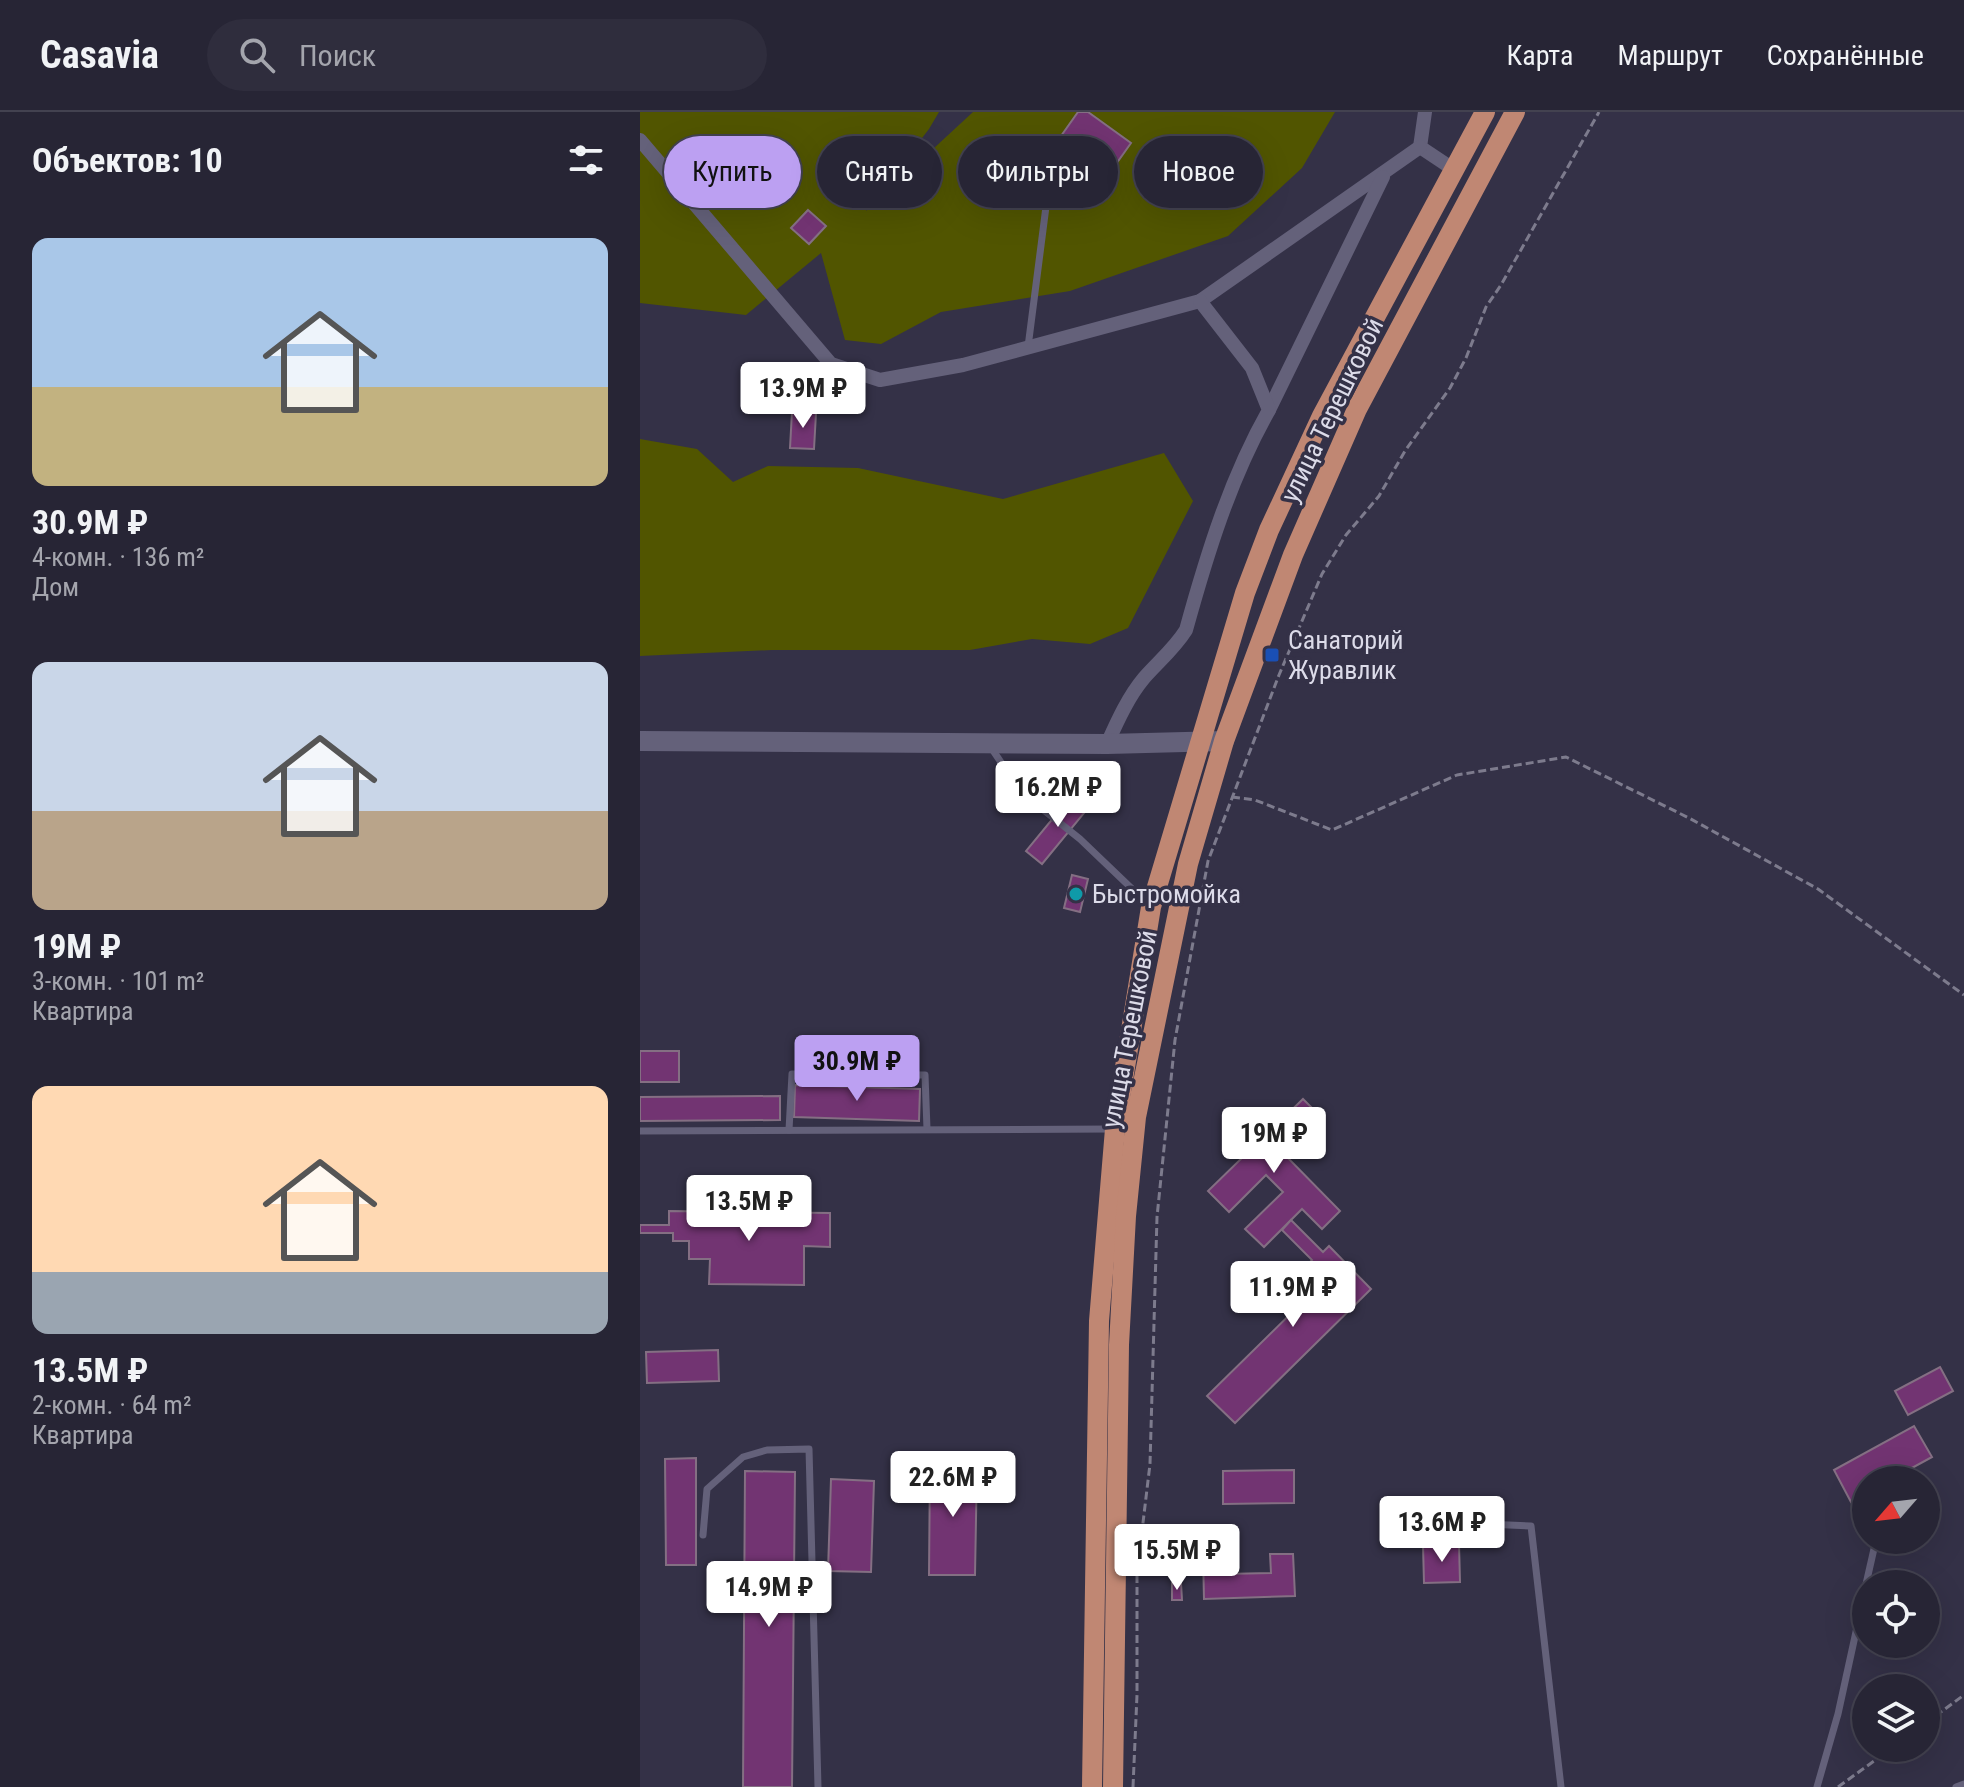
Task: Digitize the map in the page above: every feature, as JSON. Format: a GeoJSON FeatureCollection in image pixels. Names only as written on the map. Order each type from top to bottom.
{"type":"FeatureCollection","features":[{"type":"Feature","properties":{"kind":"main road","name":"улица Терешковой"},"geometry":{"type":"LineString","coordinates":[[1092,1787],[1099,1321],[1115,1129],[1151,907],[1245,593],[1293,474],[1485,112]]}},
{"type":"Feature","properties":{"kind":"main road","name":"улица Терешковой"},"geometry":{"type":"LineString","coordinates":[[1113,1787],[1119,1345],[1126,1223],[1136,1117],[1188,864],[1224,741],[1293,555],[1357,409],[1515,112]]}},
{"type":"Feature","properties":{"kind":"street"},"geometry":{"type":"LineString","coordinates":[[640,140],[831,364],[880,380],[963,365],[1200,301],[1420,147],[1425,112]]}},
{"type":"Feature","properties":{"kind":"street"},"geometry":{"type":"LineString","coordinates":[[1420,147],[1453,169]]}},
{"type":"Feature","properties":{"kind":"street"},"geometry":{"type":"LineString","coordinates":[[1107,744],[1142,680],[1176,645],[1186,630],[1216,527],[1253,438],[1385,173]]}},
{"type":"Feature","properties":{"kind":"street"},"geometry":{"type":"LineString","coordinates":[[1200,301],[1252,368],[1269,410]]}},
{"type":"Feature","properties":{"kind":"street"},"geometry":{"type":"LineString","coordinates":[[640,741],[1107,744],[1224,741]]}},
{"type":"Feature","properties":{"kind":"lane"},"geometry":{"type":"LineString","coordinates":[[1028,347],[1046,208]]}},
{"type":"Feature","properties":{"kind":"lane"},"geometry":{"type":"LineString","coordinates":[[989,744],[1021,792],[1080,839],[1151,907]]}},
{"type":"Feature","properties":{"kind":"lane"},"geometry":{"type":"LineString","coordinates":[[789,1130],[792,1074],[925,1075],[927,1129]]}},
{"type":"Feature","properties":{"kind":"lane"},"geometry":{"type":"LineString","coordinates":[[640,1131],[1115,1129]]}},
{"type":"Feature","properties":{"kind":"lane"},"geometry":{"type":"LineString","coordinates":[[703,1535],[707,1489],[743,1457],[767,1450],[809,1449],[818,1787]]}},
{"type":"Feature","properties":{"kind":"lane"},"geometry":{"type":"LineString","coordinates":[[1463,1523],[1531,1526],[1561,1787]]}},
{"type":"Feature","properties":{"kind":"lane"},"geometry":{"type":"LineString","coordinates":[[1817,1787],[1852,1650]]}},
{"type":"Feature","properties":{"kind":"lane"},"geometry":{"type":"LineString","coordinates":[[1956,1787],[1964,1784]]}},
{"type":"Feature","properties":{"kind":"path"},"geometry":{"type":"LineString","coordinates":[[1133,1787],[1137,1573],[1150,1464],[1157,1217],[1175,1040],[1208,861],[1279,675],[1322,574],[1346,535],[1379,496],[1405,451],[1450,388],[1466,358],[1486,307],[1599,112]]}},
{"type":"Feature","properties":{"kind":"path"},"geometry":{"type":"LineString","coordinates":[[1232,797],[1255,800],[1332,830],[1457,775],[1566,757],[1689,818],[1818,889],[1964,995]]}},
{"type":"Feature","properties":{"kind":"path"},"geometry":{"type":"LineString","coordinates":[[1940,1713],[1964,1695]]}},
{"type":"Feature","properties":{"kind":"path"},"geometry":{"type":"LineString","coordinates":[[1838,1787],[1873,1762]]}},
{"type":"Feature","properties":{"kind":"shaded area"},"geometry":{"type":"Polygon","coordinates":[[[640,112],[939,112],[924,136],[817,136],[817,208],[868,208],[866,211],[869,208],[942,208],[942,141],[973,112],[1335,112],[1302,168],[1263,204],[1263,136],[1134,136],[1134,208],[1258,208],[1228,236],[1070,291],[941,312],[881,344],[845,340],[821,253],[746,315],[640,303],[640,112]]]}},
{"type":"Feature","properties":{"kind":"shaded area"},"geometry":{"type":"Polygon","coordinates":[[[640,439],[697,449],[733,482],[768,466],[858,468],[1003,499],[1164,453],[1193,501],[1128,628],[1090,644],[1032,639],[970,650],[772,650],[640,656],[640,439]]]}},
{"type":"Feature","properties":{"kind":"building"},"geometry":{"type":"Polygon","coordinates":[[[1078,112],[1088,112],[1131,143],[1118,161],[1118,136],[1061,136],[1078,112]]]}},
{"type":"Feature","properties":{"kind":"building"},"geometry":{"type":"Polygon","coordinates":[[[808,210],[826,226],[809,244],[791,228],[808,210]]]}},
{"type":"Feature","properties":{"kind":"building"},"geometry":{"type":"Polygon","coordinates":[[[792,412],[816,413],[814,449],[790,448],[792,412]]]}},
{"type":"Feature","properties":{"kind":"building"},"geometry":{"type":"Polygon","coordinates":[[[1073,794],[1089,807],[1042,864],[1026,851],[1073,794]]]}},
{"type":"Feature","properties":{"kind":"building","name":"Быстромойка"},"geometry":{"type":"Polygon","coordinates":[[[1072,875],[1088,879],[1080,912],[1064,908],[1072,875]]]}},
{"type":"Feature","properties":{"kind":"building"},"geometry":{"type":"Polygon","coordinates":[[[640,1051],[679,1051],[679,1082],[640,1082],[640,1051]]]}},
{"type":"Feature","properties":{"kind":"building"},"geometry":{"type":"Polygon","coordinates":[[[795,1085],[920,1089],[919,1121],[794,1117],[795,1085]]]}},
{"type":"Feature","properties":{"kind":"building"},"geometry":{"type":"Polygon","coordinates":[[[780,1096],[780,1120],[640,1121],[640,1097],[780,1096]]]}},
{"type":"Feature","properties":{"kind":"building"},"geometry":{"type":"Polygon","coordinates":[[[1303,1099],[1321,1117],[1284,1154],[1340,1211],[1322,1229],[1302,1209],[1264,1247],[1245,1229],[1283,1192],[1266,1175],[1229,1212],[1208,1191],[1244,1156],[1226,1137],[1247,1116],[1266,1135],[1303,1099]]]}},
{"type":"Feature","properties":{"kind":"building"},"geometry":{"type":"Polygon","coordinates":[[[669,1211],[830,1213],[830,1247],[804,1246],[804,1285],[709,1284],[710,1259],[689,1259],[689,1241],[673,1241],[673,1233],[640,1233],[640,1225],[669,1225],[669,1211]]]}},
{"type":"Feature","properties":{"kind":"building"},"geometry":{"type":"Polygon","coordinates":[[[1291,1220],[1323,1252],[1329,1246],[1371,1289],[1235,1423],[1207,1396],[1322,1283],[1306,1267],[1312,1260],[1282,1230],[1291,1220]]]}},
{"type":"Feature","properties":{"kind":"building"},"geometry":{"type":"Polygon","coordinates":[[[718,1350],[719,1381],[647,1383],[646,1352],[718,1350]]]}},
{"type":"Feature","properties":{"kind":"building"},"geometry":{"type":"Polygon","coordinates":[[[1940,1367],[1953,1391],[1908,1415],[1895,1391],[1940,1367]]]}},
{"type":"Feature","properties":{"kind":"building"},"geometry":{"type":"Polygon","coordinates":[[[1914,1426],[1932,1457],[1916,1466],[1852,1466],[1851,1502],[1834,1470],[1914,1426]]]}},
{"type":"Feature","properties":{"kind":"building"},"geometry":{"type":"Polygon","coordinates":[[[696,1458],[696,1565],[666,1565],[665,1459],[696,1458]]]}},
{"type":"Feature","properties":{"kind":"building"},"geometry":{"type":"Polygon","coordinates":[[[930,1462],[977,1463],[975,1575],[929,1575],[930,1462]]]}},
{"type":"Feature","properties":{"kind":"building"},"geometry":{"type":"Polygon","coordinates":[[[1294,1470],[1294,1503],[1223,1504],[1223,1471],[1294,1470]]]}},
{"type":"Feature","properties":{"kind":"building"},"geometry":{"type":"Polygon","coordinates":[[[745,1471],[795,1472],[792,1787],[743,1787],[745,1471]]]}},
{"type":"Feature","properties":{"kind":"building"},"geometry":{"type":"Polygon","coordinates":[[[831,1479],[874,1481],[871,1572],[828,1571],[831,1479]]]}},
{"type":"Feature","properties":{"kind":"building"},"geometry":{"type":"Polygon","coordinates":[[[1459,1544],[1460,1582],[1424,1583],[1423,1545],[1459,1544]]]}},
{"type":"Feature","properties":{"kind":"building"},"geometry":{"type":"Polygon","coordinates":[[[1223,1553],[1224,1574],[1271,1573],[1270,1554],[1293,1554],[1295,1596],[1204,1599],[1203,1554],[1223,1553]]]}},
{"type":"Feature","properties":{"kind":"building"},"geometry":{"type":"Polygon","coordinates":[[[1172,1583],[1181,1583],[1182,1600],[1172,1600],[1172,1583]]]}},
{"type":"Feature","properties":{"kind":"place","name":"Санаторий Журавлик"},"geometry":{"type":"Point","coordinates":[1272,655]}},
{"type":"Feature","properties":{"kind":"place","name":"Быстромойка"},"geometry":{"type":"Point","coordinates":[1076,894]}}]}
